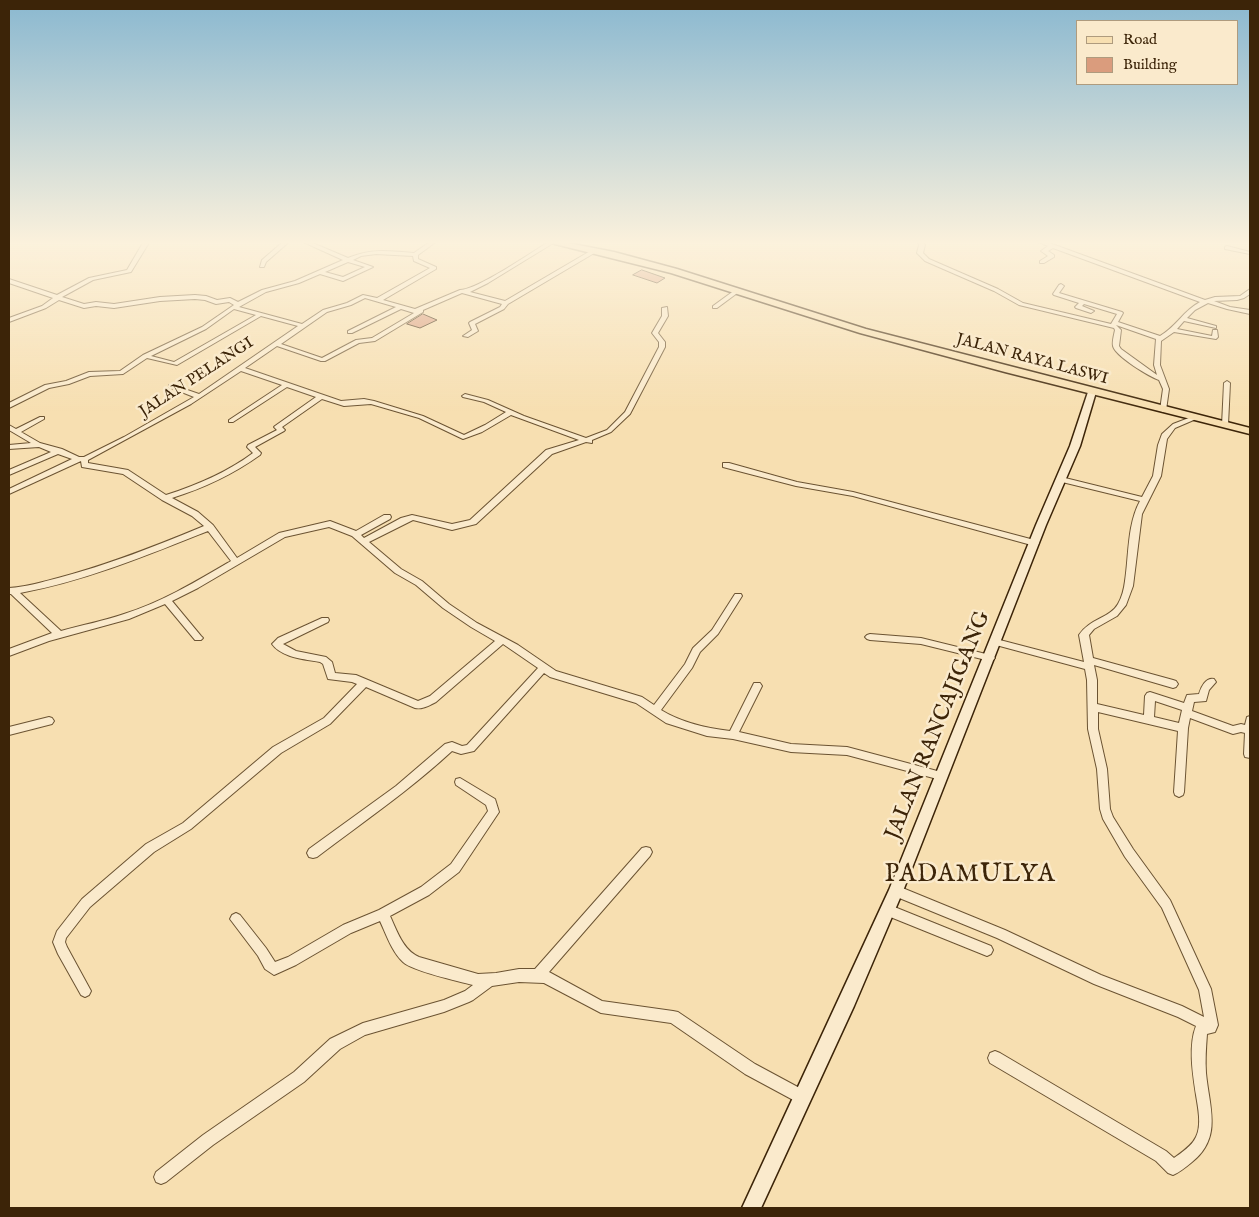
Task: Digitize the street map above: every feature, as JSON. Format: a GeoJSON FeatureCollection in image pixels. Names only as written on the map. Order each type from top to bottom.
{"type":"FeatureCollection","features":[{"type":"Feature","properties":{"kind":"main road","name":"JALAN RAYA LASWI"},"geometry":{"type":"LineString","coordinates":[[757,298],[872,334],[1145,406],[1250,431]]}},
{"type":"Feature","properties":{"kind":"main road","name":"JALAN RANCAJIGANG"},"geometry":{"type":"LineString","coordinates":[[751,1208],[848,1000],[896,891],[1062,479],[1086,417],[1092,392]]}},
{"type":"Feature","properties":{"kind":"street"},"geometry":{"type":"LineString","coordinates":[[9,320],[44,307],[57,298],[84,306],[96,304],[111,306],[174,298]]}},
{"type":"Feature","properties":{"kind":"street"},"geometry":{"type":"LineString","coordinates":[[205,298],[216,302],[230,300],[236,306],[304,326]]}},
{"type":"Feature","properties":{"kind":"street"},"geometry":{"type":"LineString","coordinates":[[9,406],[48,386],[67,383],[89,374],[121,372],[145,356],[204,328],[236,306],[252,298]]}},
{"type":"Feature","properties":{"kind":"street","name":"JALAN PELANGI"},"geometry":{"type":"LineString","coordinates":[[9,492],[154,424],[325,311],[350,304],[362,298]]}},
{"type":"Feature","properties":{"kind":"street"},"geometry":{"type":"LineString","coordinates":[[371,298],[415,311],[447,298]]}},
{"type":"Feature","properties":{"kind":"street"},"geometry":{"type":"LineString","coordinates":[[378,300],[382,298]]}},
{"type":"Feature","properties":{"kind":"street"},"geometry":{"type":"LineString","coordinates":[[489,298],[506,303]]}},
{"type":"Feature","properties":{"kind":"street"},"geometry":{"type":"LineString","coordinates":[[466,336],[475,331],[472,323],[502,308],[515,298]]}},
{"type":"Feature","properties":{"kind":"street"},"geometry":{"type":"LineString","coordinates":[[714,307],[727,298]]}},
{"type":"Feature","properties":{"kind":"street"},"geometry":{"type":"LineString","coordinates":[[1010,298],[1018,303],[1046,311],[1115,325],[1160,338]]}},
{"type":"Feature","properties":{"kind":"street"},"geometry":{"type":"LineString","coordinates":[[1069,298],[1119,312],[1115,325],[1118,330],[1116,346],[1118,350],[1160,378]]}},
{"type":"Feature","properties":{"kind":"street"},"geometry":{"type":"LineString","coordinates":[[1198,298],[1229,308],[1250,312]]}},
{"type":"Feature","properties":{"kind":"street"},"geometry":{"type":"LineString","coordinates":[[1163,410],[1166,389],[1160,378],[1157,365],[1157,342],[1173,330],[1190,310],[1207,301],[1234,298]]}},
{"type":"Feature","properties":{"kind":"street"},"geometry":{"type":"LineString","coordinates":[[1083,302],[1078,307],[1091,311]]}},
{"type":"Feature","properties":{"kind":"street"},"geometry":{"type":"LineString","coordinates":[[350,332],[400,307]]}},
{"type":"Feature","properties":{"kind":"street"},"geometry":{"type":"LineString","coordinates":[[364,541],[412,517],[452,527],[473,522],[550,452],[589,441],[609,431],[630,410],[662,347],[662,342],[655,334],[665,314],[665,308]]}},
{"type":"Feature","properties":{"kind":"street"},"geometry":{"type":"LineString","coordinates":[[276,344],[323,360],[358,341],[373,340],[423,309]]}},
{"type":"Feature","properties":{"kind":"street"},"geometry":{"type":"LineString","coordinates":[[175,364],[261,314]]}},
{"type":"Feature","properties":{"kind":"street"},"geometry":{"type":"LineString","coordinates":[[1173,330],[1215,338],[1214,329],[1182,319]]}},
{"type":"Feature","properties":{"kind":"street"},"geometry":{"type":"LineString","coordinates":[[145,356],[186,367]]}},
{"type":"Feature","properties":{"kind":"street"},"geometry":{"type":"LineString","coordinates":[[239,368],[346,404],[368,401],[421,417],[458,435],[467,437],[481,428],[496,423],[511,412]]}},
{"type":"Feature","properties":{"kind":"street"},"geometry":{"type":"LineString","coordinates":[[1225,425],[1227,383]]}},
{"type":"Feature","properties":{"kind":"street"},"geometry":{"type":"LineString","coordinates":[[231,421],[286,385]]}},
{"type":"Feature","properties":{"kind":"street"},"geometry":{"type":"LineString","coordinates":[[171,386],[198,396]]}},
{"type":"Feature","properties":{"kind":"street"},"geometry":{"type":"LineString","coordinates":[[465,396],[482,400],[589,441]]}},
{"type":"Feature","properties":{"kind":"street"},"geometry":{"type":"LineString","coordinates":[[165,498],[226,476],[256,453],[250,448],[282,430],[278,428],[321,397]]}},
{"type":"Feature","properties":{"kind":"street"},"geometry":{"type":"LineString","coordinates":[[12,430],[42,418]]}},
{"type":"Feature","properties":{"kind":"street"},"geometry":{"type":"LineString","coordinates":[[1134,498],[1157,476],[1159,456],[1168,430],[1194,418]]}},
{"type":"Feature","properties":{"kind":"street"},"geometry":{"type":"LineString","coordinates":[[12,430],[38,445],[82,459],[85,465],[120,470],[132,475],[165,498],[194,514],[210,527],[236,563]]}},
{"type":"Feature","properties":{"kind":"street"},"geometry":{"type":"LineString","coordinates":[[9,447],[38,445]]}},
{"type":"Feature","properties":{"kind":"street"},"geometry":{"type":"LineString","coordinates":[[9,473],[60,451]]}},
{"type":"Feature","properties":{"kind":"street"},"geometry":{"type":"LineString","coordinates":[[726,465],[796,484],[853,494],[1035,543]]}},
{"type":"Feature","properties":{"kind":"street"},"geometry":{"type":"LineString","coordinates":[[1062,479],[1134,498]]}},
{"type":"Feature","properties":{"kind":"street"},"geometry":{"type":"LineString","coordinates":[[1134,498],[1137,517],[1125,598],[1118,610],[1085,632],[1084,663],[1092,706],[1093,729],[1102,769],[1105,809],[1108,819],[1128,853],[1166,904],[1205,989],[1212,1025],[1210,1027]]}},
{"type":"Feature","properties":{"kind":"street"},"geometry":{"type":"LineString","coordinates":[[356,535],[387,517]]}},
{"type":"Feature","properties":{"kind":"street"},"geometry":{"type":"LineString","coordinates":[[9,654],[60,634],[126,617],[166,600],[293,531],[330,524],[356,535],[398,571],[419,583],[446,606],[553,674],[639,700],[669,720],[707,732],[733,735],[791,748],[855,753],[941,776]]}},
{"type":"Feature","properties":{"kind":"street"},"geometry":{"type":"LineString","coordinates":[[11,591],[24,591],[67,580],[156,550],[210,527]]}},
{"type":"Feature","properties":{"kind":"street"},"geometry":{"type":"LineString","coordinates":[[11,591],[60,634]]}},
{"type":"Feature","properties":{"kind":"street"},"geometry":{"type":"LineString","coordinates":[[655,711],[689,666],[696,650],[715,632],[738,596]]}},
{"type":"Feature","properties":{"kind":"street"},"geometry":{"type":"LineString","coordinates":[[166,600],[198,638]]}},
{"type":"Feature","properties":{"kind":"street"},"geometry":{"type":"LineString","coordinates":[[325,620],[281,640],[278,644],[279,646],[294,654],[324,659],[332,676],[349,676],[414,704],[426,704],[502,640]]}},
{"type":"Feature","properties":{"kind":"street"},"geometry":{"type":"LineString","coordinates":[[870,637],[921,641],[990,658]]}},
{"type":"Feature","properties":{"kind":"street"},"geometry":{"type":"LineString","coordinates":[[996,642],[1173,684]]}},
{"type":"Feature","properties":{"kind":"street"},"geometry":{"type":"LineString","coordinates":[[313,853],[332,836],[358,822],[399,791],[449,747],[461,750],[470,748],[543,668]]}},
{"type":"Feature","properties":{"kind":"street"},"geometry":{"type":"LineString","coordinates":[[1180,792],[1183,728],[1190,697],[1203,698],[1205,689],[1211,682]]}},
{"type":"Feature","properties":{"kind":"street"},"geometry":{"type":"LineString","coordinates":[[85,991],[59,942],[67,926],[86,903],[150,848],[187,826],[277,750],[327,721],[364,683]]}},
{"type":"Feature","properties":{"kind":"street"},"geometry":{"type":"LineString","coordinates":[[733,735],[757,686]]}},
{"type":"Feature","properties":{"kind":"street"},"geometry":{"type":"LineString","coordinates":[[1149,721],[1150,696],[1233,730],[1241,728],[1250,731]]}},
{"type":"Feature","properties":{"kind":"street"},"geometry":{"type":"LineString","coordinates":[[1092,706],[1183,728]]}},
{"type":"Feature","properties":{"kind":"street"},"geometry":{"type":"LineString","coordinates":[[1249,754],[1250,720]]}},
{"type":"Feature","properties":{"kind":"street"},"geometry":{"type":"LineString","coordinates":[[9,730],[49,722]]}},
{"type":"Feature","properties":{"kind":"street"},"geometry":{"type":"LineString","coordinates":[[236,919],[262,952],[268,965],[274,968],[292,961],[347,929],[383,914],[425,891],[455,868],[493,815],[494,809],[491,802],[460,782]]}},
{"type":"Feature","properties":{"kind":"street"},"geometry":{"type":"LineString","coordinates":[[538,975],[646,852]]}},
{"type":"Feature","properties":{"kind":"street"},"geometry":{"type":"LineString","coordinates":[[896,891],[1001,934],[1098,980],[1182,1012],[1210,1027]]}},
{"type":"Feature","properties":{"kind":"street"},"geometry":{"type":"LineString","coordinates":[[887,910],[987,950]]}},
{"type":"Feature","properties":{"kind":"street"},"geometry":{"type":"LineString","coordinates":[[383,914],[401,952],[411,960],[463,977],[488,981],[528,973],[538,975],[546,977],[601,1007],[673,1017],[750,1069],[802,1098]]}},
{"type":"Feature","properties":{"kind":"street"},"geometry":{"type":"LineString","coordinates":[[161,1178],[208,1140],[299,1078],[334,1044],[363,1029],[444,1006],[468,996],[488,981]]}},
{"type":"Feature","properties":{"kind":"street"},"geometry":{"type":"LineString","coordinates":[[995,1058],[1164,1160],[1173,1168],[1186,1158],[1202,1139],[1204,1126],[1198,1066],[1199,1048],[1201,1030],[1210,1027]]}},
{"type":"Feature","properties":{"kind":"building"},"geometry":{"type":"Polygon","coordinates":[[[423,314],[437,320],[420,328],[407,324],[423,314]]]}},
{"type":"Feature","properties":{"kind":"district","name":"PADAMULYA"},"geometry":{"type":"Point","coordinates":[970,876]}}]}
